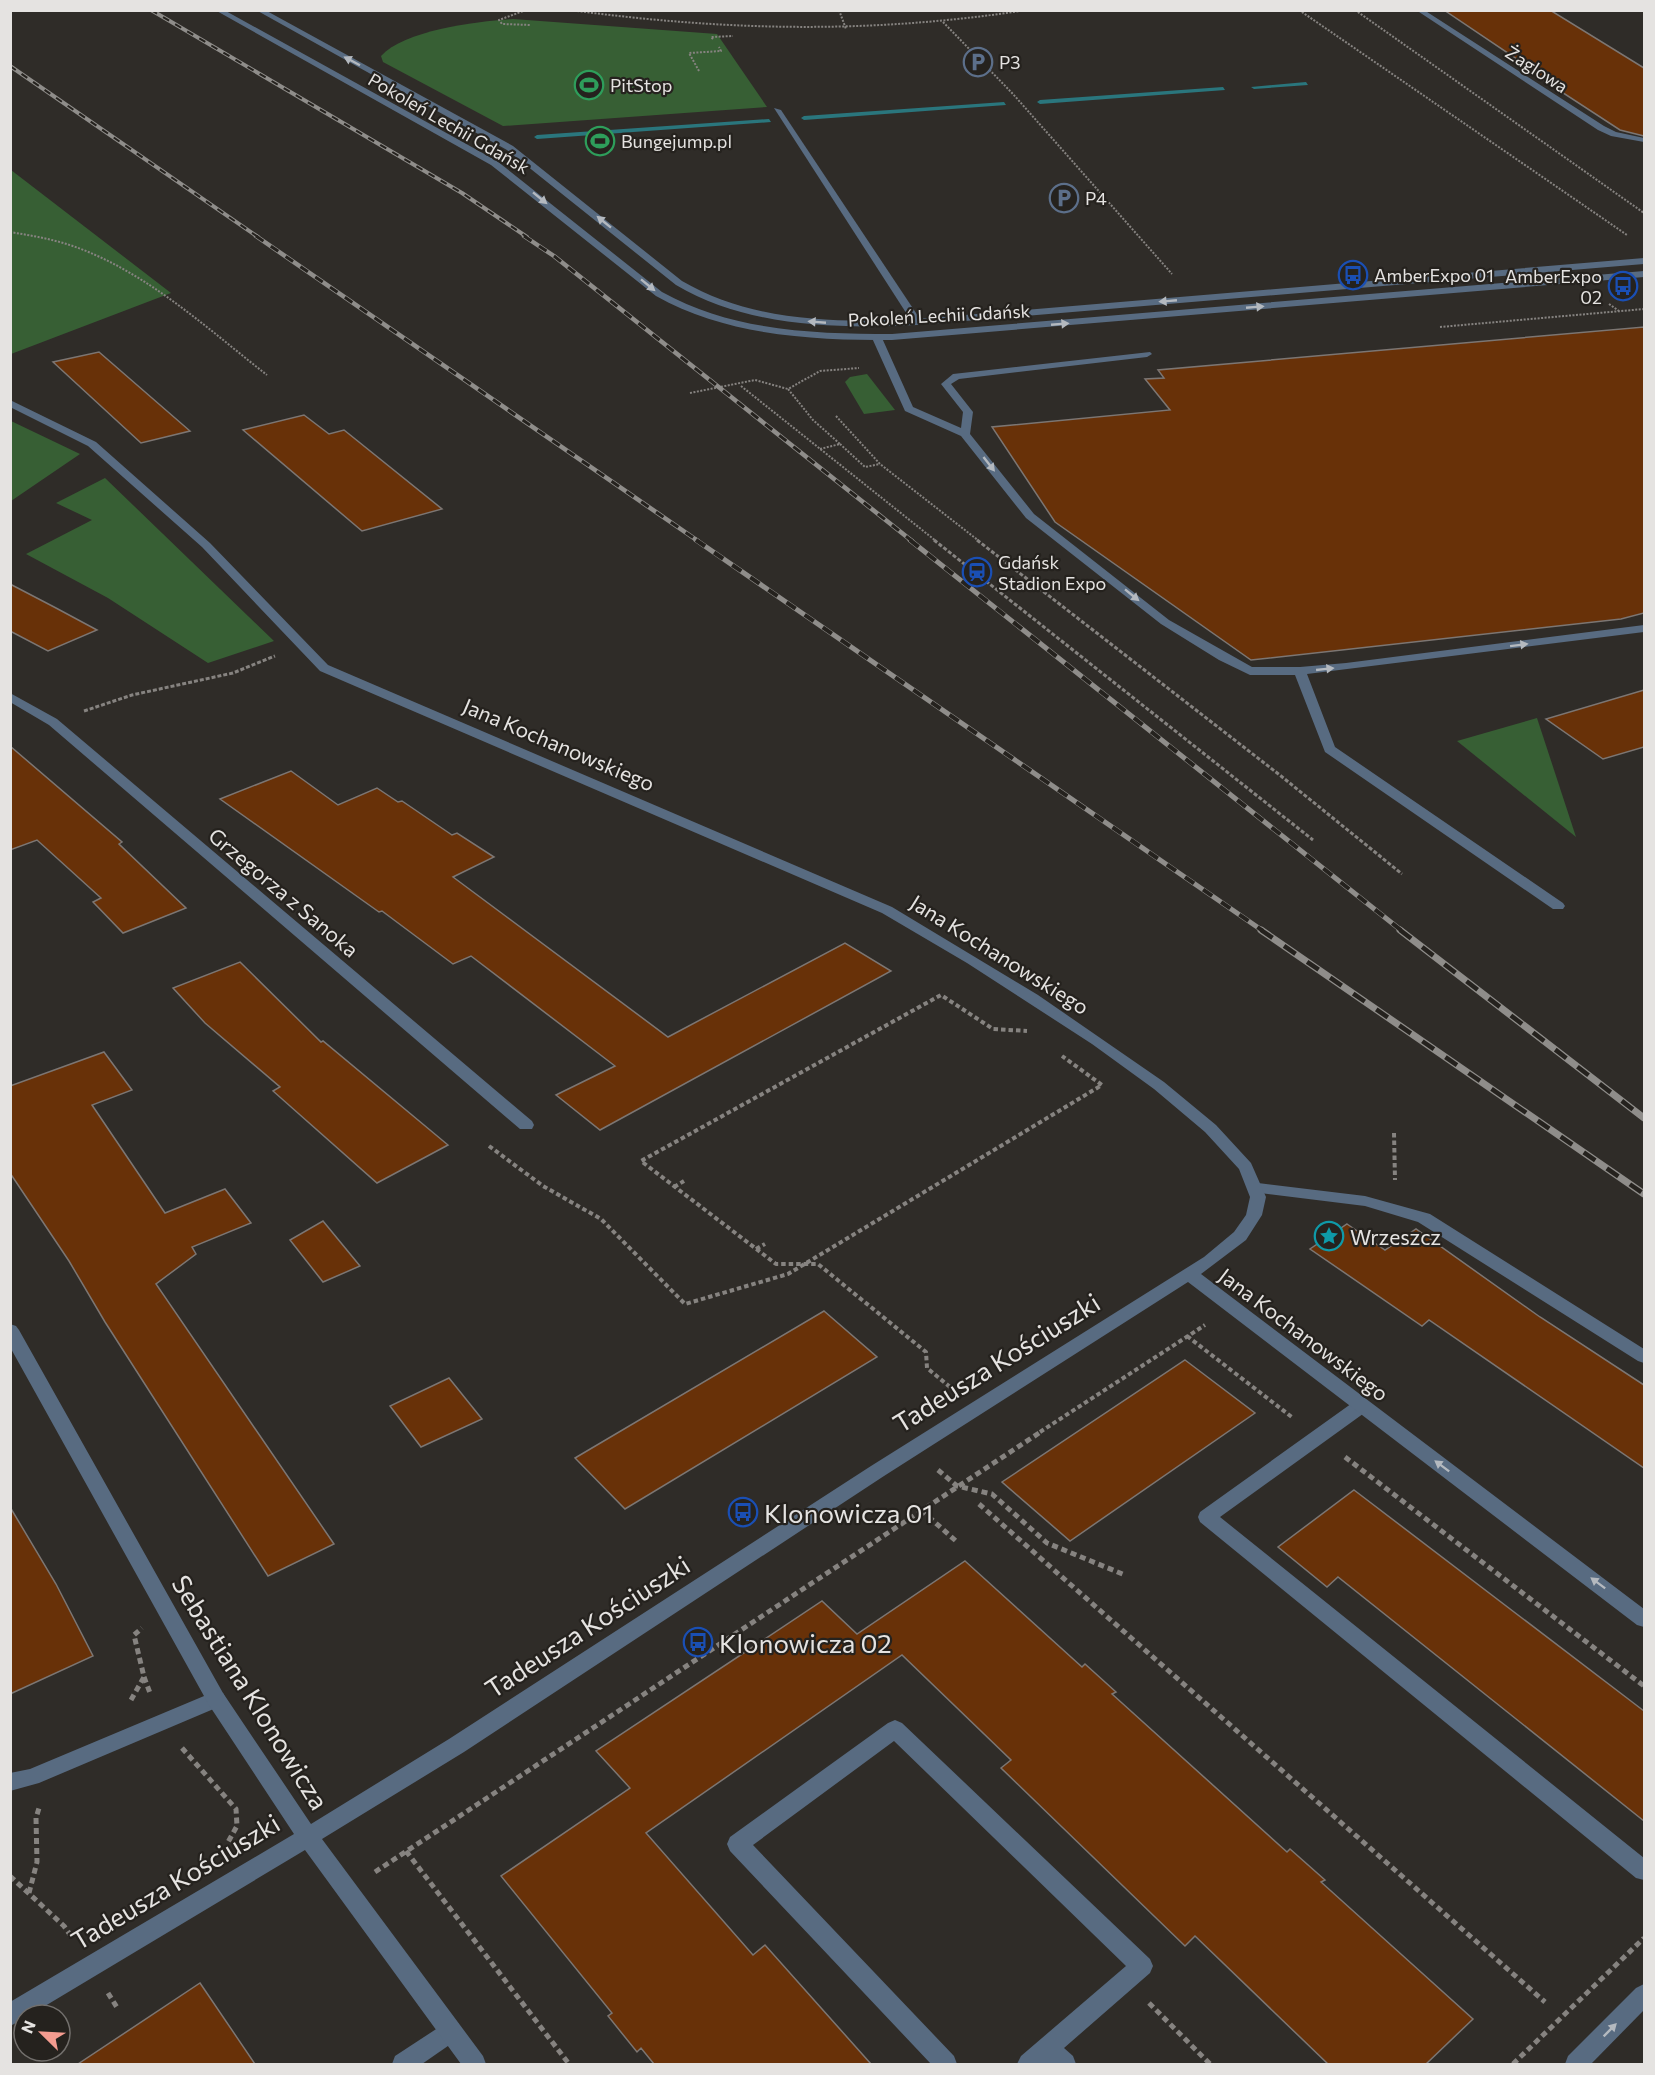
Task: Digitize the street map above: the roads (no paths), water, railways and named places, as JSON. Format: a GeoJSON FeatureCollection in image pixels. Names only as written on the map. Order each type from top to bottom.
{"type":"FeatureCollection","features":[{"type":"Feature","properties":{"kind":"street","name":"Pokoleń Lechii Gdańsk"},"geometry":{"type":"LineString","coordinates":[[218,10],[512,175],[659,294],[676,304],[720,320],[757,328],[813,336],[877,338],[1644,274]]}},
{"type":"Feature","properties":{"kind":"street","name":"Pokoleń Lechii Gdańsk"},"geometry":{"type":"LineString","coordinates":[[259,10],[510,148],[679,283],[696,293],[721,304],[784,318],[860,325],[917,322],[1644,261]]}},
{"type":"Feature","properties":{"kind":"street","name":"Żaglowa"},"geometry":{"type":"LineString","coordinates":[[1419,10],[1588,121],[1614,134],[1644,140]]}},
{"type":"Feature","properties":{"kind":"street"},"geometry":{"type":"LineString","coordinates":[[307,44],[317,42]]}},
{"type":"Feature","properties":{"kind":"street"},"geometry":{"type":"LineString","coordinates":[[285,48],[296,46]]}},
{"type":"Feature","properties":{"kind":"street"},"geometry":{"type":"LineString","coordinates":[[777,110],[917,322],[923,335]]}},
{"type":"Feature","properties":{"kind":"street"},"geometry":{"type":"LineString","coordinates":[[453,140],[488,134]]}},
{"type":"Feature","properties":{"kind":"street"},"geometry":{"type":"LineString","coordinates":[[1460,277],[1474,289]]}},
{"type":"Feature","properties":{"kind":"street"},"geometry":{"type":"LineString","coordinates":[[877,338],[909,409],[965,434],[1030,516],[1165,622],[1250,671],[1300,671],[1644,628]]}},
{"type":"Feature","properties":{"kind":"street"},"geometry":{"type":"LineString","coordinates":[[965,434],[968,412],[946,384],[956,376],[1147,354]]}},
{"type":"Feature","properties":{"kind":"street","name":"Jana Kochanowskiego"},"geometry":{"type":"LineString","coordinates":[[10,403],[92,444],[206,545],[324,668],[887,910],[956,948],[1155,1083],[1222,1137],[1244,1161],[1258,1188],[1258,1201],[1254,1214],[1239,1238],[1189,1274],[1360,1406],[1644,1619]]}},
{"type":"Feature","properties":{"kind":"street"},"geometry":{"type":"LineString","coordinates":[[1300,671],[1329,749],[1558,906]]}},
{"type":"Feature","properties":{"kind":"street","name":"Grzegorza z Sanoka"},"geometry":{"type":"LineString","coordinates":[[10,697],[52,722],[526,1125]]}},
{"type":"Feature","properties":{"kind":"street"},"geometry":{"type":"LineString","coordinates":[[1258,1188],[1365,1201],[1424,1218],[1644,1357]]}},
{"type":"Feature","properties":{"kind":"street","name":"Tadeusza Kościuszki"},"geometry":{"type":"LineString","coordinates":[[10,2015],[90,1965],[395,1785],[912,1448],[1189,1274]]}},
{"type":"Feature","properties":{"kind":"street","name":"Sebastiana Klonowicza"},"geometry":{"type":"LineString","coordinates":[[10,1330],[216,1699],[307,1837],[475,2064]]}},
{"type":"Feature","properties":{"kind":"street"},"geometry":{"type":"LineString","coordinates":[[1360,1406],[1207,1517],[1644,1871]]}},
{"type":"Feature","properties":{"kind":"street"},"geometry":{"type":"LineString","coordinates":[[10,1782],[32,1777],[216,1699]]}},
{"type":"Feature","properties":{"kind":"street"},"geometry":{"type":"LineString","coordinates":[[946,2064],[738,1844],[895,1730],[1142,1966],[1029,2064]]}},
{"type":"Feature","properties":{"kind":"street"},"geometry":{"type":"LineString","coordinates":[[1576,2064],[1644,1995]]}},
{"type":"Feature","properties":{"kind":"street"},"geometry":{"type":"LineString","coordinates":[[403,2064],[450,2031]]}},
{"type":"Feature","properties":{"kind":"street"},"geometry":{"type":"LineString","coordinates":[[1048,2048],[1065,2064]]}},
{"type":"Feature","properties":{"kind":"waterway"},"geometry":{"type":"LineString","coordinates":[[1254,87],[1306,84]]}},
{"type":"Feature","properties":{"kind":"waterway"},"geometry":{"type":"LineString","coordinates":[[1040,102],[1223,89]]}},
{"type":"Feature","properties":{"kind":"waterway"},"geometry":{"type":"LineString","coordinates":[[804,118],[1004,104]]}},
{"type":"Feature","properties":{"kind":"waterway"},"geometry":{"type":"LineString","coordinates":[[537,137],[769,121]]}},
{"type":"Feature","properties":{"kind":"railway"},"geometry":{"type":"LineString","coordinates":[[151,10],[462,193],[527,237]]}},
{"type":"Feature","properties":{"kind":"railway"},"geometry":{"type":"LineString","coordinates":[[10,66],[258,237]]}},
{"type":"Feature","properties":{"kind":"railway"},"geometry":{"type":"LineString","coordinates":[[256,236],[698,541]]}},
{"type":"Feature","properties":{"kind":"railway"},"geometry":{"type":"LineString","coordinates":[[524,236],[554,256],[912,541]]}},
{"type":"Feature","properties":{"kind":"railway"},"geometry":{"type":"LineString","coordinates":[[696,540],[1263,931]]}},
{"type":"Feature","properties":{"kind":"railway"},"geometry":{"type":"LineString","coordinates":[[910,540],[1402,931]]}},
{"type":"Feature","properties":{"kind":"railway"},"geometry":{"type":"LineString","coordinates":[[1261,930],[1644,1194]]}},
{"type":"Feature","properties":{"kind":"railway"},"geometry":{"type":"LineString","coordinates":[[1400,930],[1644,1118]]}},
{"type":"Feature","properties":{"kind":"place","name":"P3"},"geometry":{"type":"Point","coordinates":[978,62]}},
{"type":"Feature","properties":{"kind":"place","name":"PitStop"},"geometry":{"type":"Point","coordinates":[589,85]}},
{"type":"Feature","properties":{"kind":"place","name":"Bungejump.pl"},"geometry":{"type":"Point","coordinates":[600,141]}},
{"type":"Feature","properties":{"kind":"place","name":"P4"},"geometry":{"type":"Point","coordinates":[1064,198]}},
{"type":"Feature","properties":{"kind":"place","name":"AmberExpo 01"},"geometry":{"type":"Point","coordinates":[1353,275]}},
{"type":"Feature","properties":{"kind":"place","name":"AmberExpo 02"},"geometry":{"type":"Point","coordinates":[1623,286]}},
{"type":"Feature","properties":{"kind":"place","name":"Gdańsk Stadion Expo"},"geometry":{"type":"Point","coordinates":[977,572]}},
{"type":"Feature","properties":{"kind":"place","name":"Wrzeszcz"},"geometry":{"type":"Point","coordinates":[1329,1236]}},
{"type":"Feature","properties":{"kind":"place","name":"Klonowicza 01"},"geometry":{"type":"Point","coordinates":[743,1512]}},
{"type":"Feature","properties":{"kind":"place","name":"Klonowicza 02"},"geometry":{"type":"Point","coordinates":[698,1642]}}]}
